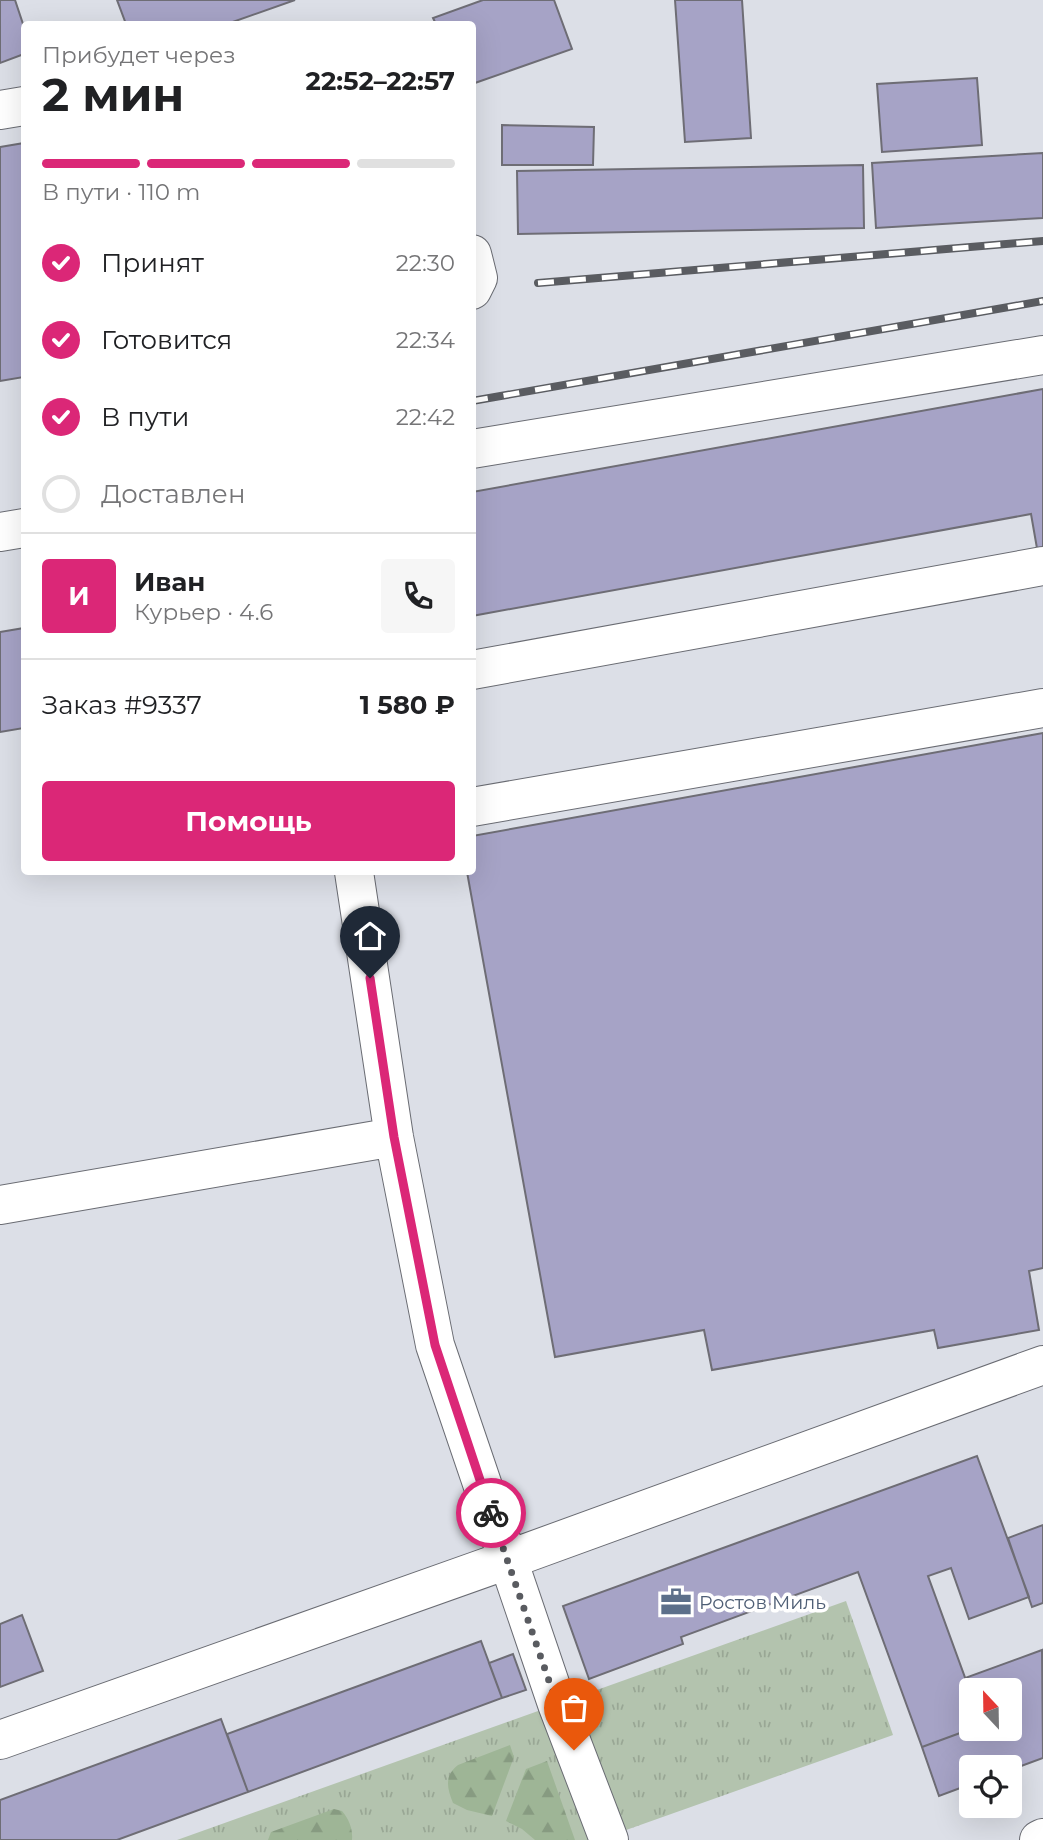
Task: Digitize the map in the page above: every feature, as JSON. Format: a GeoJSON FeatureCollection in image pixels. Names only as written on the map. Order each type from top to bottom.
{"type":"FeatureCollection","features":[{"type":"Feature","properties":{"kind":"lane"},"geometry":{"type":"LineString","coordinates":[[0,110],[21,106]]}},
{"type":"Feature","properties":{"kind":"lane"},"geometry":{"type":"LineString","coordinates":[[476,448],[1043,355]]}},
{"type":"Feature","properties":{"kind":"lane"},"geometry":{"type":"LineString","coordinates":[[0,532],[21,528]]}},
{"type":"Feature","properties":{"kind":"lane"},"geometry":{"type":"LineString","coordinates":[[476,669],[1043,566]]}},
{"type":"Feature","properties":{"kind":"lane"},"geometry":{"type":"LineString","coordinates":[[476,806],[1043,708]]}},
{"type":"Feature","properties":{"kind":"lane"},"geometry":{"type":"LineString","coordinates":[[354,875],[394,1137],[435,1345],[557,1704],[609,1840]]}},
{"type":"Feature","properties":{"kind":"lane"},"geometry":{"type":"LineString","coordinates":[[0,1205],[394,1137]]}},
{"type":"Feature","properties":{"kind":"lane"},"geometry":{"type":"LineString","coordinates":[[0,1740],[507,1560],[1043,1365]]}},
{"type":"Feature","properties":{"kind":"green space"},"geometry":{"type":"Polygon","coordinates":[[[846,1601],[893,1735],[598,1840],[177,1840],[846,1601]]]}},
{"type":"Feature","properties":{"kind":"green space"},"geometry":{"type":"Polygon","coordinates":[[[510,1745],[514,1757],[492,1816],[467,1810],[453,1803],[448,1782],[450,1773],[458,1765],[510,1745]]]}},
{"type":"Feature","properties":{"kind":"green space"},"geometry":{"type":"Polygon","coordinates":[[[547,1761],[575,1840],[535,1840],[506,1821],[526,1769],[547,1761]]]}},
{"type":"Feature","properties":{"kind":"green space"},"geometry":{"type":"Polygon","coordinates":[[[334,1809],[342,1811],[347,1817],[352,1840],[268,1840],[271,1832],[334,1809]]]}},
{"type":"Feature","properties":{"kind":"building"},"geometry":{"type":"Polygon","coordinates":[[[0,0],[15,0],[22,21],[21,55],[0,63],[0,0]]]}},
{"type":"Feature","properties":{"kind":"building"},"geometry":{"type":"Polygon","coordinates":[[[117,0],[295,0],[236,21],[125,21],[117,0]]]}},
{"type":"Feature","properties":{"kind":"building"},"geometry":{"type":"Polygon","coordinates":[[[483,0],[554,0],[572,49],[476,83],[476,21],[434,21],[433,18],[483,0]]]}},
{"type":"Feature","properties":{"kind":"building"},"geometry":{"type":"Polygon","coordinates":[[[675,0],[742,0],[751,138],[685,142],[675,0]]]}},
{"type":"Feature","properties":{"kind":"building"},"geometry":{"type":"Polygon","coordinates":[[[977,78],[982,145],[882,152],[877,84],[977,78]]]}},
{"type":"Feature","properties":{"kind":"building"},"geometry":{"type":"Polygon","coordinates":[[[502,125],[594,127],[593,165],[502,165],[502,125]]]}},
{"type":"Feature","properties":{"kind":"building"},"geometry":{"type":"Polygon","coordinates":[[[21,144],[21,378],[0,381],[0,147],[21,144]]]}},
{"type":"Feature","properties":{"kind":"building"},"geometry":{"type":"Polygon","coordinates":[[[1043,153],[1043,218],[876,228],[872,163],[1043,153]]]}},
{"type":"Feature","properties":{"kind":"building"},"geometry":{"type":"Polygon","coordinates":[[[863,165],[864,228],[518,234],[517,171],[863,165]]]}},
{"type":"Feature","properties":{"kind":"building"},"geometry":{"type":"Polygon","coordinates":[[[1043,389],[1043,553],[1038,554],[1031,514],[476,615],[476,491],[1043,389]]]}},
{"type":"Feature","properties":{"kind":"building"},"geometry":{"type":"Polygon","coordinates":[[[21,628],[21,728],[0,732],[0,632],[21,628]]]}},
{"type":"Feature","properties":{"kind":"building"},"geometry":{"type":"Polygon","coordinates":[[[1043,733],[1043,1268],[1029,1271],[1039,1330],[938,1348],[934,1330],[712,1370],[704,1330],[555,1357],[468,875],[476,875],[476,835],[1043,733]]]}},
{"type":"Feature","properties":{"kind":"building","name":"Ростов Миль"},"geometry":{"type":"Polygon","coordinates":[[[977,1456],[1029,1597],[969,1619],[951,1568],[928,1576],[965,1678],[959,1678],[959,1733],[922,1747],[858,1572],[681,1637],[683,1644],[589,1679],[563,1606],[977,1456]]]}},
{"type":"Feature","properties":{"kind":"building"},"geometry":{"type":"Polygon","coordinates":[[[1043,1525],[1043,1603],[1032,1607],[1008,1538],[1043,1525]]]}},
{"type":"Feature","properties":{"kind":"building"},"geometry":{"type":"Polygon","coordinates":[[[22,1615],[43,1671],[0,1687],[0,1624],[22,1615]]]}},
{"type":"Feature","properties":{"kind":"building"},"geometry":{"type":"Polygon","coordinates":[[[481,1641],[502,1698],[248,1792],[227,1734],[481,1641]]]}},
{"type":"Feature","properties":{"kind":"building"},"geometry":{"type":"Polygon","coordinates":[[[1042,1650],[1043,1758],[1022,1766],[1022,1755],[959,1755],[959,1788],[939,1796],[922,1747],[959,1733],[959,1741],[1022,1741],[1022,1678],[965,1678],[1042,1650]]]}},
{"type":"Feature","properties":{"kind":"building"},"geometry":{"type":"Polygon","coordinates":[[[513,1654],[526,1690],[502,1698],[489,1663],[513,1654]]]}},
{"type":"Feature","properties":{"kind":"building"},"geometry":{"type":"Polygon","coordinates":[[[221,1719],[248,1792],[117,1840],[0,1840],[0,1800],[221,1719]]]}},
{"type":"Feature","properties":{"kind":"railway"},"geometry":{"type":"LineString","coordinates":[[538,283],[1043,241]]}},
{"type":"Feature","properties":{"kind":"railway"},"geometry":{"type":"LineString","coordinates":[[476,400],[1043,301]]}},
{"type":"Feature","properties":{"kind":"way so far"},"geometry":{"type":"LineString","coordinates":[[491,1513],[574,1750]]}},
{"type":"Feature","properties":{"kind":"place","name":"Ростов Миль"},"geometry":{"type":"Point","coordinates":[676,1602]}},
{"type":"Feature","properties":{"kind":"route"},"geometry":{"type":"LineString","coordinates":[[370,978],[394,1137],[435,1345],[491,1513]]}}]}
